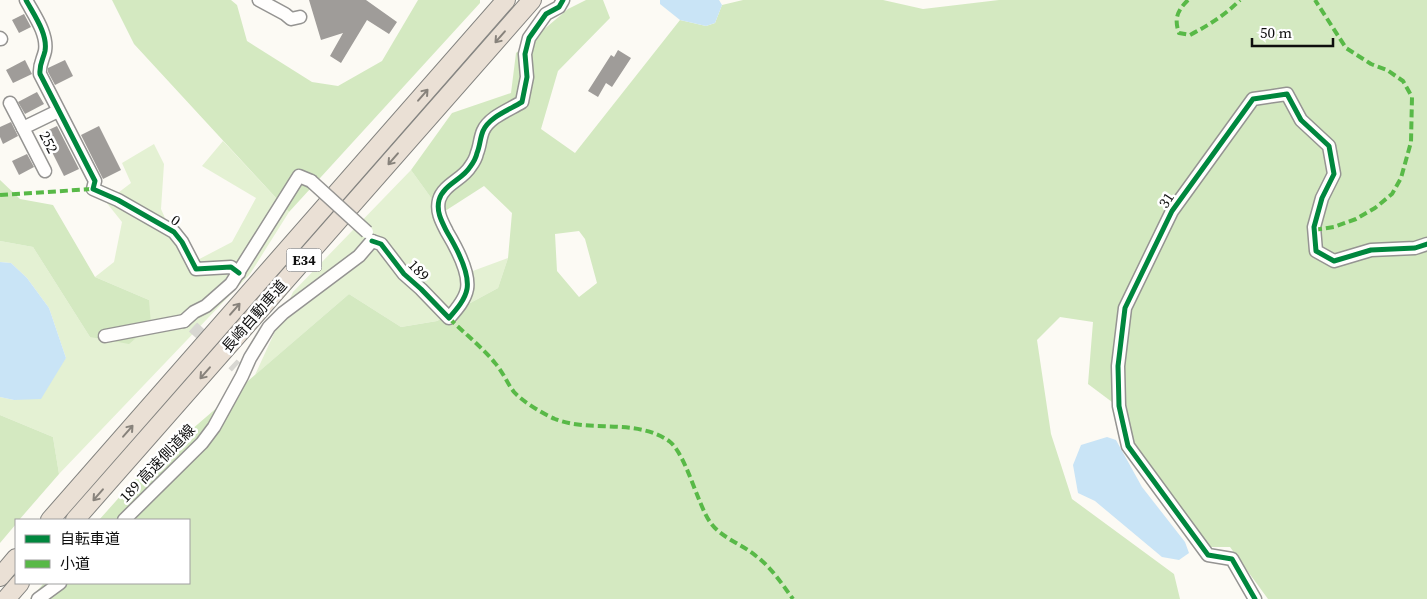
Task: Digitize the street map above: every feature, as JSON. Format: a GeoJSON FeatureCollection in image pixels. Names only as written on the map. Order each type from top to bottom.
{"type":"FeatureCollection","features":[{"type":"Feature","properties":{"kind":"highway","name":"長崎自動車道"},"geometry":{"type":"LineString","coordinates":[[51,519],[506,0]]}},
{"type":"Feature","properties":{"kind":"highway","name":"長崎自動車道"},"geometry":{"type":"LineString","coordinates":[[76,519],[532,0]]}},
{"type":"Feature","properties":{"kind":"highway"},"geometry":{"type":"LineString","coordinates":[[0,577],[15,559]]}},
{"type":"Feature","properties":{"kind":"highway"},"geometry":{"type":"LineString","coordinates":[[6,599],[19,584]]}},
{"type":"Feature","properties":{"kind":"street"},"geometry":{"type":"LineString","coordinates":[[26,0],[43,32],[45,42],[40,64],[40,74],[58,111]]}},
{"type":"Feature","properties":{"kind":"street"},"geometry":{"type":"LineString","coordinates":[[259,0],[292,19],[300,17]]}},
{"type":"Feature","properties":{"kind":"street","name":"189"},"geometry":{"type":"LineString","coordinates":[[105,336],[189,324],[194,312],[206,306],[231,284],[299,176],[311,181],[369,237],[381,244],[404,274],[449,318],[464,298],[467,289],[461,258],[441,221],[438,208],[440,197],[445,190],[469,170],[478,153],[485,126],[491,120],[522,102],[527,77],[525,54],[529,38],[546,14],[563,0]]}},
{"type":"Feature","properties":{"kind":"street","name":"31"},"geometry":{"type":"LineString","coordinates":[[1255,599],[1232,559],[1208,555],[1128,446],[1120,406],[1118,366],[1125,308],[1172,211],[1253,99],[1287,94],[1301,120],[1329,146],[1334,174],[1322,198],[1314,227],[1316,251],[1334,261],[1371,250],[1414,248],[1427,244]]}},
{"type":"Feature","properties":{"kind":"street","name":"252"},"geometry":{"type":"LineString","coordinates":[[10,103],[45,171]]}},
{"type":"Feature","properties":{"kind":"street","name":"252"},"geometry":{"type":"LineString","coordinates":[[23,128],[58,111]]}},
{"type":"Feature","properties":{"kind":"street","name":"0"},"geometry":{"type":"LineString","coordinates":[[58,111],[95,181],[93,189],[118,200],[174,232],[182,242],[196,269],[231,267],[239,273]]}},
{"type":"Feature","properties":{"kind":"street","name":"189 高速側道線"},"geometry":{"type":"LineString","coordinates":[[125,519],[202,443],[214,427],[239,372],[273,322],[359,256],[369,237]]}},
{"type":"Feature","properties":{"kind":"street"},"geometry":{"type":"LineString","coordinates":[[38,599],[59,584]]}},
{"type":"Feature","properties":{"kind":"green space"},"geometry":{"type":"Polygon","coordinates":[[[112,0],[231,0],[237,5],[247,41],[312,82],[338,86],[382,61],[418,0],[480,0],[480,3],[289,212],[134,44],[112,0]]]}},
{"type":"Feature","properties":{"kind":"green space"},"geometry":{"type":"Polygon","coordinates":[[[586,0],[603,0],[610,18],[558,71],[541,129],[575,153],[680,20],[706,26],[715,23],[722,5],[743,0],[883,0],[923,9],[999,0],[1427,0],[1427,599],[1268,599],[1230,547],[1195,547],[1124,447],[1112,402],[1088,384],[1093,322],[1060,317],[1037,340],[1051,434],[1072,499],[1174,574],[1180,599],[30,599],[43,584],[190,584],[190,519],[100,519],[140,474],[349,294],[401,327],[437,321],[498,288],[508,258],[512,213],[484,186],[442,213],[411,170],[452,113],[511,93],[516,53],[568,9],[586,0]],[[579,231],[555,234],[557,271],[579,297],[597,283],[585,239],[579,231]]]}},
{"type":"Feature","properties":{"kind":"green space"},"geometry":{"type":"Polygon","coordinates":[[[223,141],[289,212],[250,274],[59,474],[53,437],[0,415],[0,397],[14,400],[66,358],[49,308],[27,278],[11,263],[0,262],[0,241],[33,247],[90,337],[149,300],[95,277],[114,262],[122,222],[106,202],[131,183],[122,163],[154,144],[164,164],[161,209],[186,266],[232,242],[256,198],[202,166],[223,141]]]}},
{"type":"Feature","properties":{"kind":"green space"},"geometry":{"type":"Polygon","coordinates":[[[411,170],[442,213],[470,272],[508,258],[498,288],[437,321],[401,327],[349,294],[255,375],[293,292],[411,170]]]}},
{"type":"Feature","properties":{"kind":"green space"},"geometry":{"type":"Polygon","coordinates":[[[0,180],[20,199],[53,205],[95,277],[149,300],[151,325],[129,344],[90,337],[33,247],[0,241],[0,180]]]}},
{"type":"Feature","properties":{"kind":"green space"},"geometry":{"type":"Polygon","coordinates":[[[0,415],[53,437],[59,474],[20,519],[15,519],[15,525],[0,543],[0,415]]]}},
{"type":"Feature","properties":{"kind":"water"},"geometry":{"type":"Polygon","coordinates":[[[660,0],[719,0],[722,5],[715,23],[706,26],[680,20],[660,4],[660,0]]]}},
{"type":"Feature","properties":{"kind":"water"},"geometry":{"type":"Polygon","coordinates":[[[0,262],[11,263],[27,278],[49,308],[66,358],[41,399],[14,400],[0,397],[0,262]]]}},
{"type":"Feature","properties":{"kind":"water"},"geometry":{"type":"Polygon","coordinates":[[[1107,437],[1116,440],[1142,487],[1185,542],[1189,553],[1179,560],[1162,557],[1095,501],[1078,493],[1073,465],[1081,445],[1107,437]]]}},
{"type":"Feature","properties":{"kind":"building"},"geometry":{"type":"Polygon","coordinates":[[[309,0],[366,0],[397,22],[389,34],[367,20],[341,63],[330,56],[343,33],[321,40],[309,0]]]}},
{"type":"Feature","properties":{"kind":"building"},"geometry":{"type":"Polygon","coordinates":[[[24,14],[31,27],[19,33],[12,20],[24,14]]]}},
{"type":"Feature","properties":{"kind":"building"},"geometry":{"type":"Polygon","coordinates":[[[618,50],[631,58],[612,87],[606,83],[598,97],[588,91],[611,55],[614,57],[618,50]]]}},
{"type":"Feature","properties":{"kind":"building"},"geometry":{"type":"Polygon","coordinates":[[[25,60],[32,74],[13,83],[6,70],[25,60]]]}},
{"type":"Feature","properties":{"kind":"building"},"geometry":{"type":"Polygon","coordinates":[[[65,60],[73,76],[55,85],[48,72],[48,68],[65,60]]]}},
{"type":"Feature","properties":{"kind":"building"},"geometry":{"type":"Polygon","coordinates":[[[37,92],[44,104],[25,114],[18,102],[37,92]]]}},
{"type":"Feature","properties":{"kind":"building"},"geometry":{"type":"Polygon","coordinates":[[[11,122],[18,136],[3,144],[0,137],[0,127],[11,122]]]}},
{"type":"Feature","properties":{"kind":"building"},"geometry":{"type":"Polygon","coordinates":[[[57,126],[79,169],[64,176],[50,148],[47,150],[40,134],[57,126]]]}},
{"type":"Feature","properties":{"kind":"building"},"geometry":{"type":"Polygon","coordinates":[[[99,126],[121,170],[103,179],[81,135],[99,126]]]}},
{"type":"Feature","properties":{"kind":"building"},"geometry":{"type":"Polygon","coordinates":[[[27,154],[34,167],[19,175],[12,161],[27,154]]]}},
{"type":"Feature","properties":{"kind":"tunnel"},"geometry":{"type":"LineString","coordinates":[[193,327],[236,367]]}},
{"type":"Feature","properties":{"kind":"marked path"},"geometry":{"type":"LineString","coordinates":[[1188,0],[1179,12],[1177,23],[1179,33],[1190,35],[1229,10],[1240,0]]}},
{"type":"Feature","properties":{"kind":"marked path"},"geometry":{"type":"LineString","coordinates":[[1314,230],[1334,227],[1356,219],[1375,208],[1392,194],[1401,178],[1411,142],[1412,97],[1403,81],[1387,70],[1371,64],[1346,48],[1315,0]]}},
{"type":"Feature","properties":{"kind":"marked path"},"geometry":{"type":"LineString","coordinates":[[0,195],[93,189]]}},
{"type":"Feature","properties":{"kind":"marked path"},"geometry":{"type":"LineString","coordinates":[[449,318],[490,357],[514,392],[545,414],[569,423],[642,430],[656,434],[669,441],[681,456],[700,503],[710,522],[726,537],[767,565],[793,599]]}},
{"type":"Feature","properties":{"kind":"cycle path"},"geometry":{"type":"LineString","coordinates":[[26,0],[40,25],[44,38],[45,51],[40,74],[95,181],[93,189],[118,200],[174,232],[182,242],[196,269],[231,267],[239,273]]}},
{"type":"Feature","properties":{"kind":"cycle path"},"geometry":{"type":"LineString","coordinates":[[372,241],[381,244],[404,274],[449,318],[460,305],[467,289],[467,282],[462,260],[440,217],[438,209],[439,200],[445,190],[463,175],[472,164],[486,126],[500,114],[522,102],[527,77],[525,54],[529,38],[546,14],[559,7],[563,0]]}},
{"type":"Feature","properties":{"kind":"cycle path"},"geometry":{"type":"LineString","coordinates":[[1255,599],[1232,559],[1208,555],[1128,446],[1119,406],[1118,366],[1125,308],[1172,211],[1253,99],[1287,94],[1301,120],[1329,146],[1334,174],[1322,198],[1314,227],[1316,251],[1334,261],[1371,250],[1415,248],[1427,244]]}}]}
